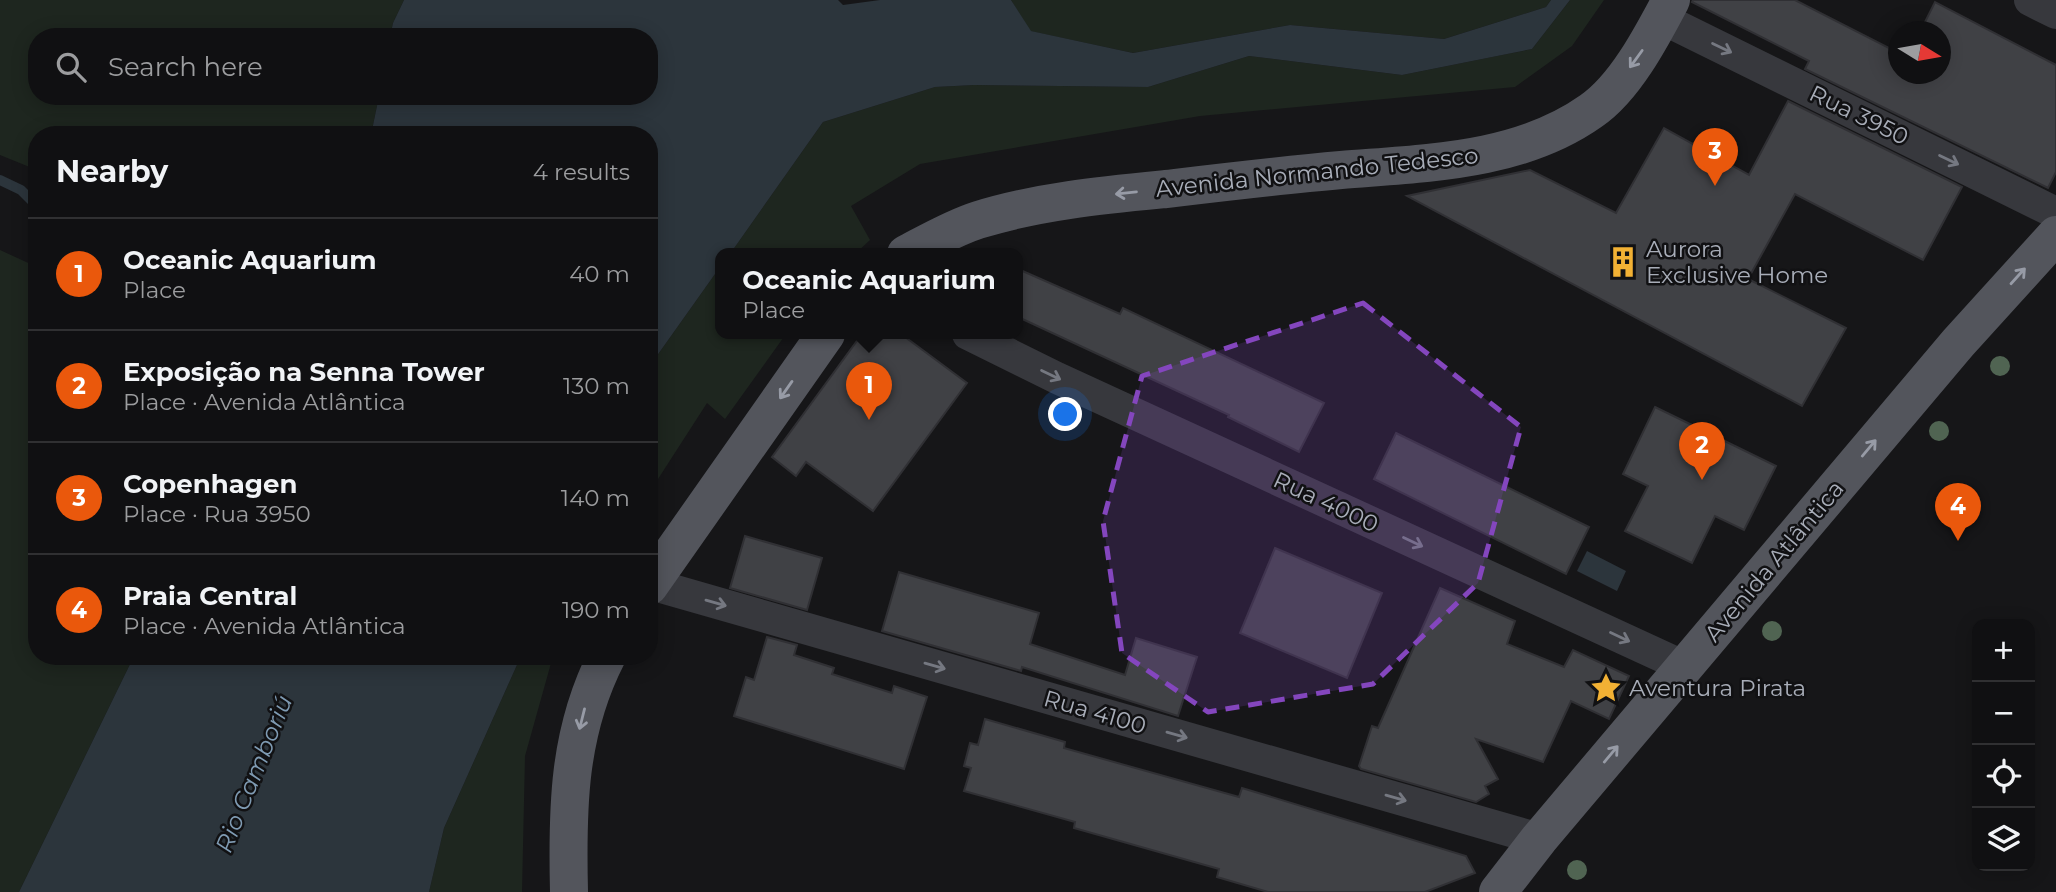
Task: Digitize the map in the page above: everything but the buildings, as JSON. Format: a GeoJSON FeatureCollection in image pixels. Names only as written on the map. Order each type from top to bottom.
{"type":"FeatureCollection","features":[{"type":"Feature","properties":{"kind":"main road","name":"Avenida Normando Tedesco"},"geometry":{"type":"LineString","coordinates":[[919,248],[977,220],[1096,196],[1281,175],[1420,163],[1510,149],[1548,136],[1594,109],[1617,85],[1643,49],[1666,9]]}},
{"type":"Feature","properties":{"kind":"main road","name":"Avenida Atlântica"},"geometry":{"type":"LineString","coordinates":[[1498,892],[1539,839],[1958,343],[2056,235]]}},
{"type":"Feature","properties":{"kind":"main road"},"geometry":{"type":"LineString","coordinates":[[658,574],[822,339]]}},
{"type":"Feature","properties":{"kind":"main road"},"geometry":{"type":"LineString","coordinates":[[569,892],[572,772],[585,704],[603,665]]}},
{"type":"Feature","properties":{"kind":"street"},"geometry":{"type":"LineString","coordinates":[[2030,0],[2056,13]]}},
{"type":"Feature","properties":{"kind":"street","name":"Rua 3950"},"geometry":{"type":"LineString","coordinates":[[1666,9],[2056,213]]}},
{"type":"Feature","properties":{"kind":"street","name":"Rua 4000"},"geometry":{"type":"LineString","coordinates":[[978,339],[1070,384],[1685,667]]}},
{"type":"Feature","properties":{"kind":"street","name":"Rua 4100"},"geometry":{"type":"LineString","coordinates":[[658,587],[1539,839]]}},
{"type":"Feature","properties":{"kind":"highlighted area"},"geometry":{"type":"Polygon","coordinates":[[[1363,303],[1521,427],[1478,583],[1373,684],[1208,712],[1122,653],[1103,521],[1142,376],[1363,303]]]}},
{"type":"Feature","properties":{"kind":"shaded area"},"geometry":{"type":"Polygon","coordinates":[[[0,0],[404,0],[392,28],[28,28],[28,105],[377,105],[373,126],[28,126],[28,166],[0,155],[0,0]]]}},
{"type":"Feature","properties":{"kind":"shaded area"},"geometry":{"type":"Polygon","coordinates":[[[1011,0],[1551,0],[1546,7],[1444,39],[1290,25],[1133,53],[1030,31],[1011,0]]]}},
{"type":"Feature","properties":{"kind":"shaded area"},"geometry":{"type":"Polygon","coordinates":[[[1570,0],[1604,0],[1572,46],[1515,87],[1200,116],[920,164],[851,206],[870,240],[861,248],[734,248],[823,122],[935,87],[1148,87],[1249,56],[1402,75],[1532,49],[1570,0]]]}},
{"type":"Feature","properties":{"kind":"shaded area"},"geometry":{"type":"Polygon","coordinates":[[[0,250],[28,263],[28,665],[130,665],[19,892],[0,892],[0,250]]]}},
{"type":"Feature","properties":{"kind":"shaded area"},"geometry":{"type":"Polygon","coordinates":[[[715,274],[715,339],[782,339],[725,419],[707,403],[658,479],[658,354],[715,274]]]}},
{"type":"Feature","properties":{"kind":"shaded area"},"geometry":{"type":"Polygon","coordinates":[[[517,665],[550,665],[525,756],[522,892],[429,892],[444,828],[517,665]]]}},
{"type":"Feature","properties":{"kind":"water"},"geometry":{"type":"Polygon","coordinates":[[[404,0],[838,0],[843,5],[880,0],[1011,0],[1031,31],[1133,53],[1290,25],[1444,39],[1546,7],[1551,0],[1570,0],[1532,49],[1402,75],[1249,56],[1148,87],[935,87],[823,122],[734,248],[715,248],[715,274],[658,354],[658,126],[373,126],[377,105],[658,105],[658,28],[392,28],[404,0]]]}},
{"type":"Feature","properties":{"kind":"water"},"geometry":{"type":"Polygon","coordinates":[[[1587,551],[1626,571],[1617,591],[1577,571],[1587,551]]]}},
{"type":"Feature","properties":{"kind":"water","name":"Rio Camboriú"},"geometry":{"type":"Polygon","coordinates":[[[130,665],[517,665],[444,828],[429,892],[19,892],[130,665]]]}},
{"type":"Feature","properties":{"kind":"waterway"},"geometry":{"type":"LineString","coordinates":[[0,180],[21,190],[28,197]]}},
{"type":"Feature","properties":{"kind":"place","name":"Copenhagen"},"geometry":{"type":"Point","coordinates":[1715,186]}},
{"type":"Feature","properties":{"kind":"place","name":"Aurora Exclusive Home"},"geometry":{"type":"Point","coordinates":[1623,262]}},
{"type":"Feature","properties":{"kind":"place","name":"Oceanic Aquarium"},"geometry":{"type":"Point","coordinates":[869,420]}},
{"type":"Feature","properties":{"kind":"place","name":"Exposição na Senna Tower"},"geometry":{"type":"Point","coordinates":[1702,480]}},
{"type":"Feature","properties":{"kind":"place","name":"Praia Central"},"geometry":{"type":"Point","coordinates":[1958,541]}},
{"type":"Feature","properties":{"kind":"place","name":"Aventura Pirata"},"geometry":{"type":"Point","coordinates":[1606,688]}}]}
